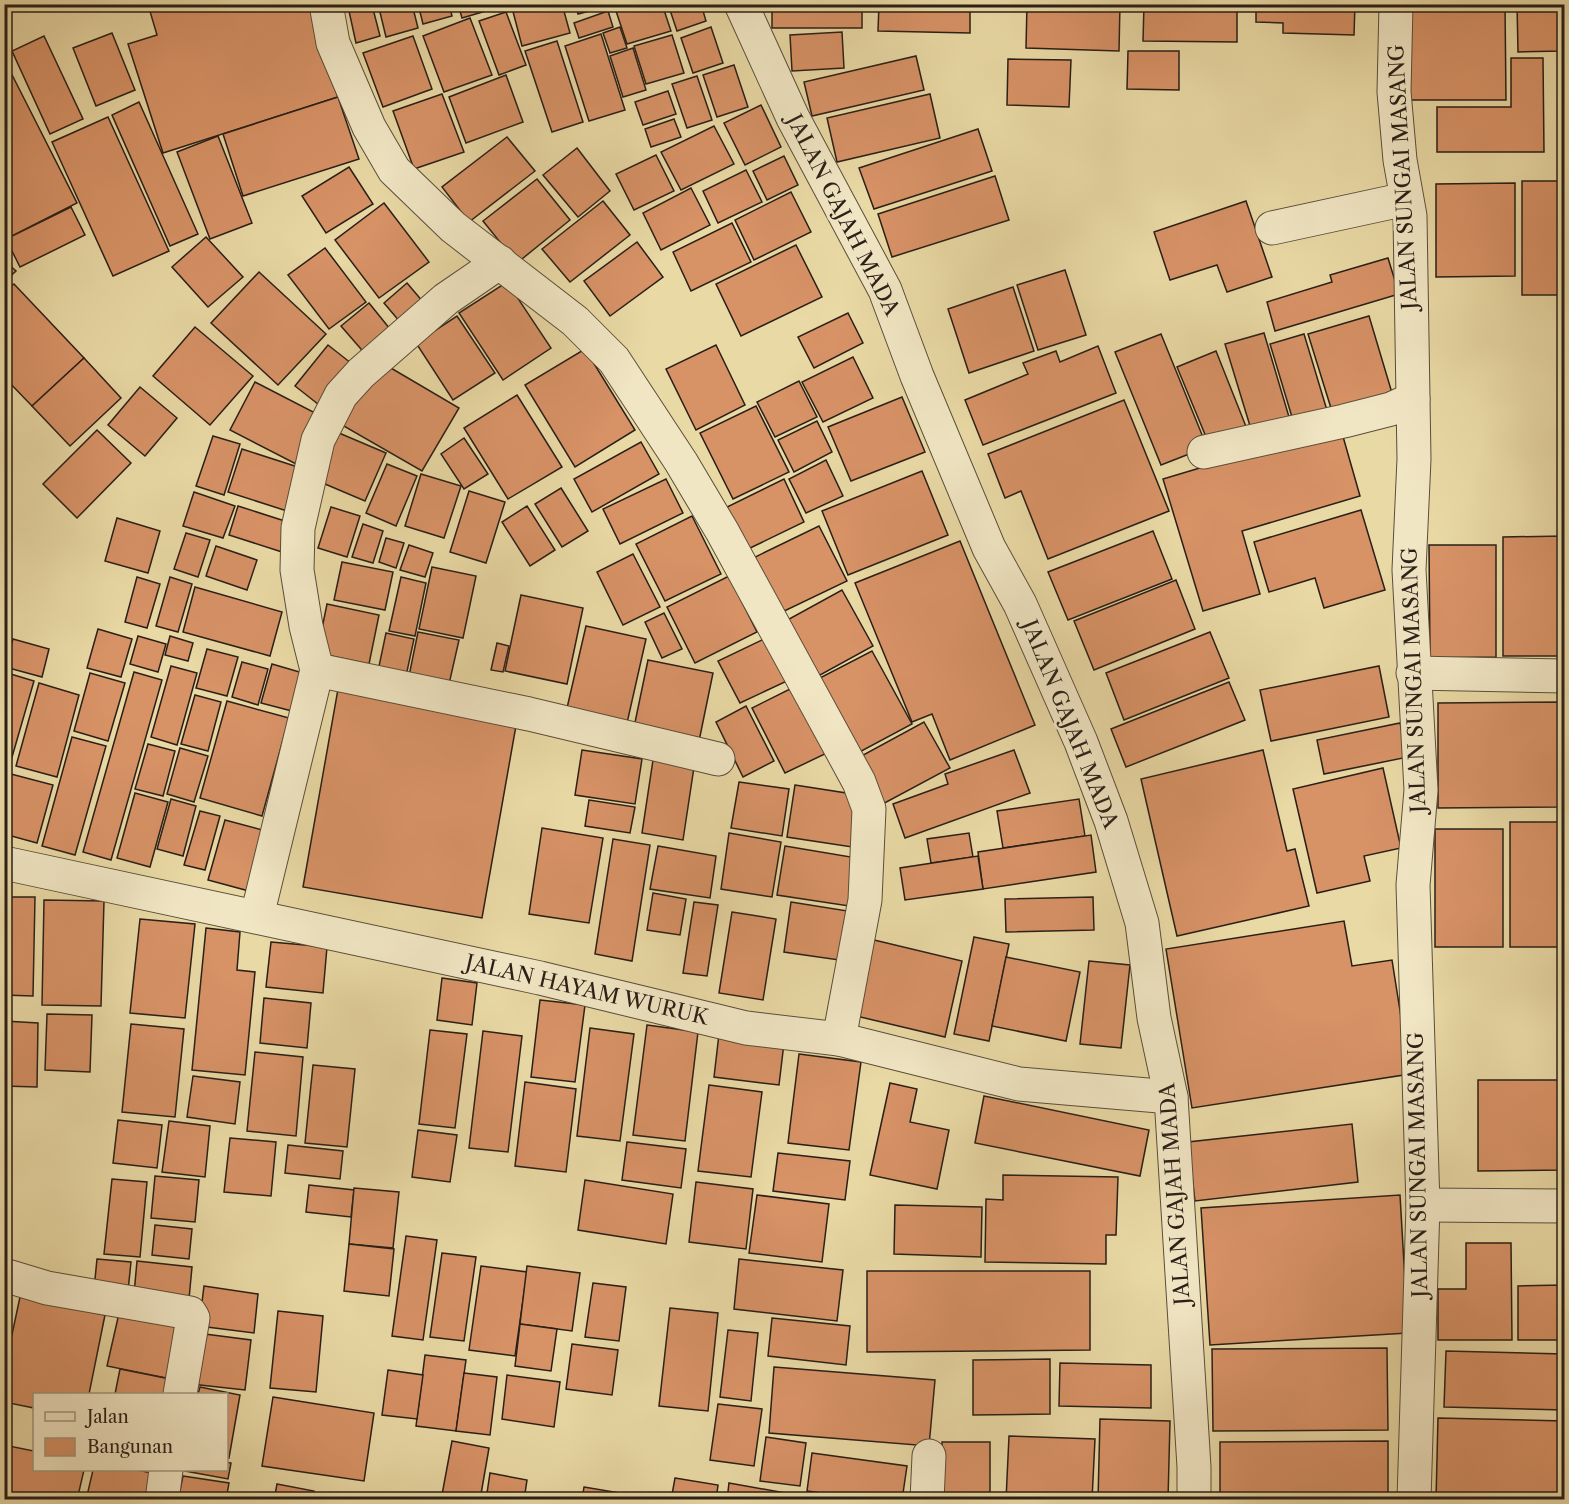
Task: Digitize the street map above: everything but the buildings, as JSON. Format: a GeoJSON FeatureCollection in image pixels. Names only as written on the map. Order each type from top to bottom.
{"type":"FeatureCollection","features":[{"type":"Feature","properties":{"kind":"street"},"geometry":{"type":"LineString","coordinates":[[326,4],[333,44],[369,127],[394,170],[453,227],[575,321],[614,360],[681,462],[722,531],[860,782],[869,808],[865,900],[839,1039]]}},
{"type":"Feature","properties":{"kind":"street","name":"JALAN GAJAH MADA"},"geometry":{"type":"LineString","coordinates":[[741,4],[793,118],[885,290],[917,375],[989,548],[1020,604],[1081,742],[1111,821],[1142,923],[1154,1018],[1172,1097],[1194,1500]]}},
{"type":"Feature","properties":{"kind":"street","name":"JALAN SUNGAI MASANG"},"geometry":{"type":"LineString","coordinates":[[1396,4],[1394,92],[1410,216],[1414,459],[1409,570],[1421,790],[1413,885],[1423,1205],[1414,1500]]}},
{"type":"Feature","properties":{"kind":"street"},"geometry":{"type":"LineString","coordinates":[[1272,228],[1406,199]]}},
{"type":"Feature","properties":{"kind":"street"},"geometry":{"type":"LineString","coordinates":[[257,916],[317,670],[306,626],[297,570],[298,528],[318,440],[341,395],[361,373],[446,299],[500,262]]}},
{"type":"Feature","properties":{"kind":"street"},"geometry":{"type":"LineString","coordinates":[[1204,452],[1344,421],[1391,409],[1413,399]]}},
{"type":"Feature","properties":{"kind":"street"},"geometry":{"type":"LineString","coordinates":[[317,670],[529,714],[718,759]]}},
{"type":"Feature","properties":{"kind":"street"},"geometry":{"type":"LineString","coordinates":[[1413,674],[1564,676]]}},
{"type":"Feature","properties":{"kind":"street","name":"JALAN HAYAM WURUK"},"geometry":{"type":"LineString","coordinates":[[4,863],[540,978],[746,1028],[839,1039],[1019,1084],[1172,1097]]}},
{"type":"Feature","properties":{"kind":"street"},"geometry":{"type":"LineString","coordinates":[[1423,1205],[1564,1206]]}},
{"type":"Feature","properties":{"kind":"street"},"geometry":{"type":"LineString","coordinates":[[4,1275],[46,1288],[190,1313],[193,1318],[180,1393]]}},
{"type":"Feature","properties":{"kind":"street"},"geometry":{"type":"LineString","coordinates":[[927,1500],[929,1456]]}},
{"type":"Feature","properties":{"kind":"street"},"geometry":{"type":"LineString","coordinates":[[162,1500],[166,1471]]}}]}
